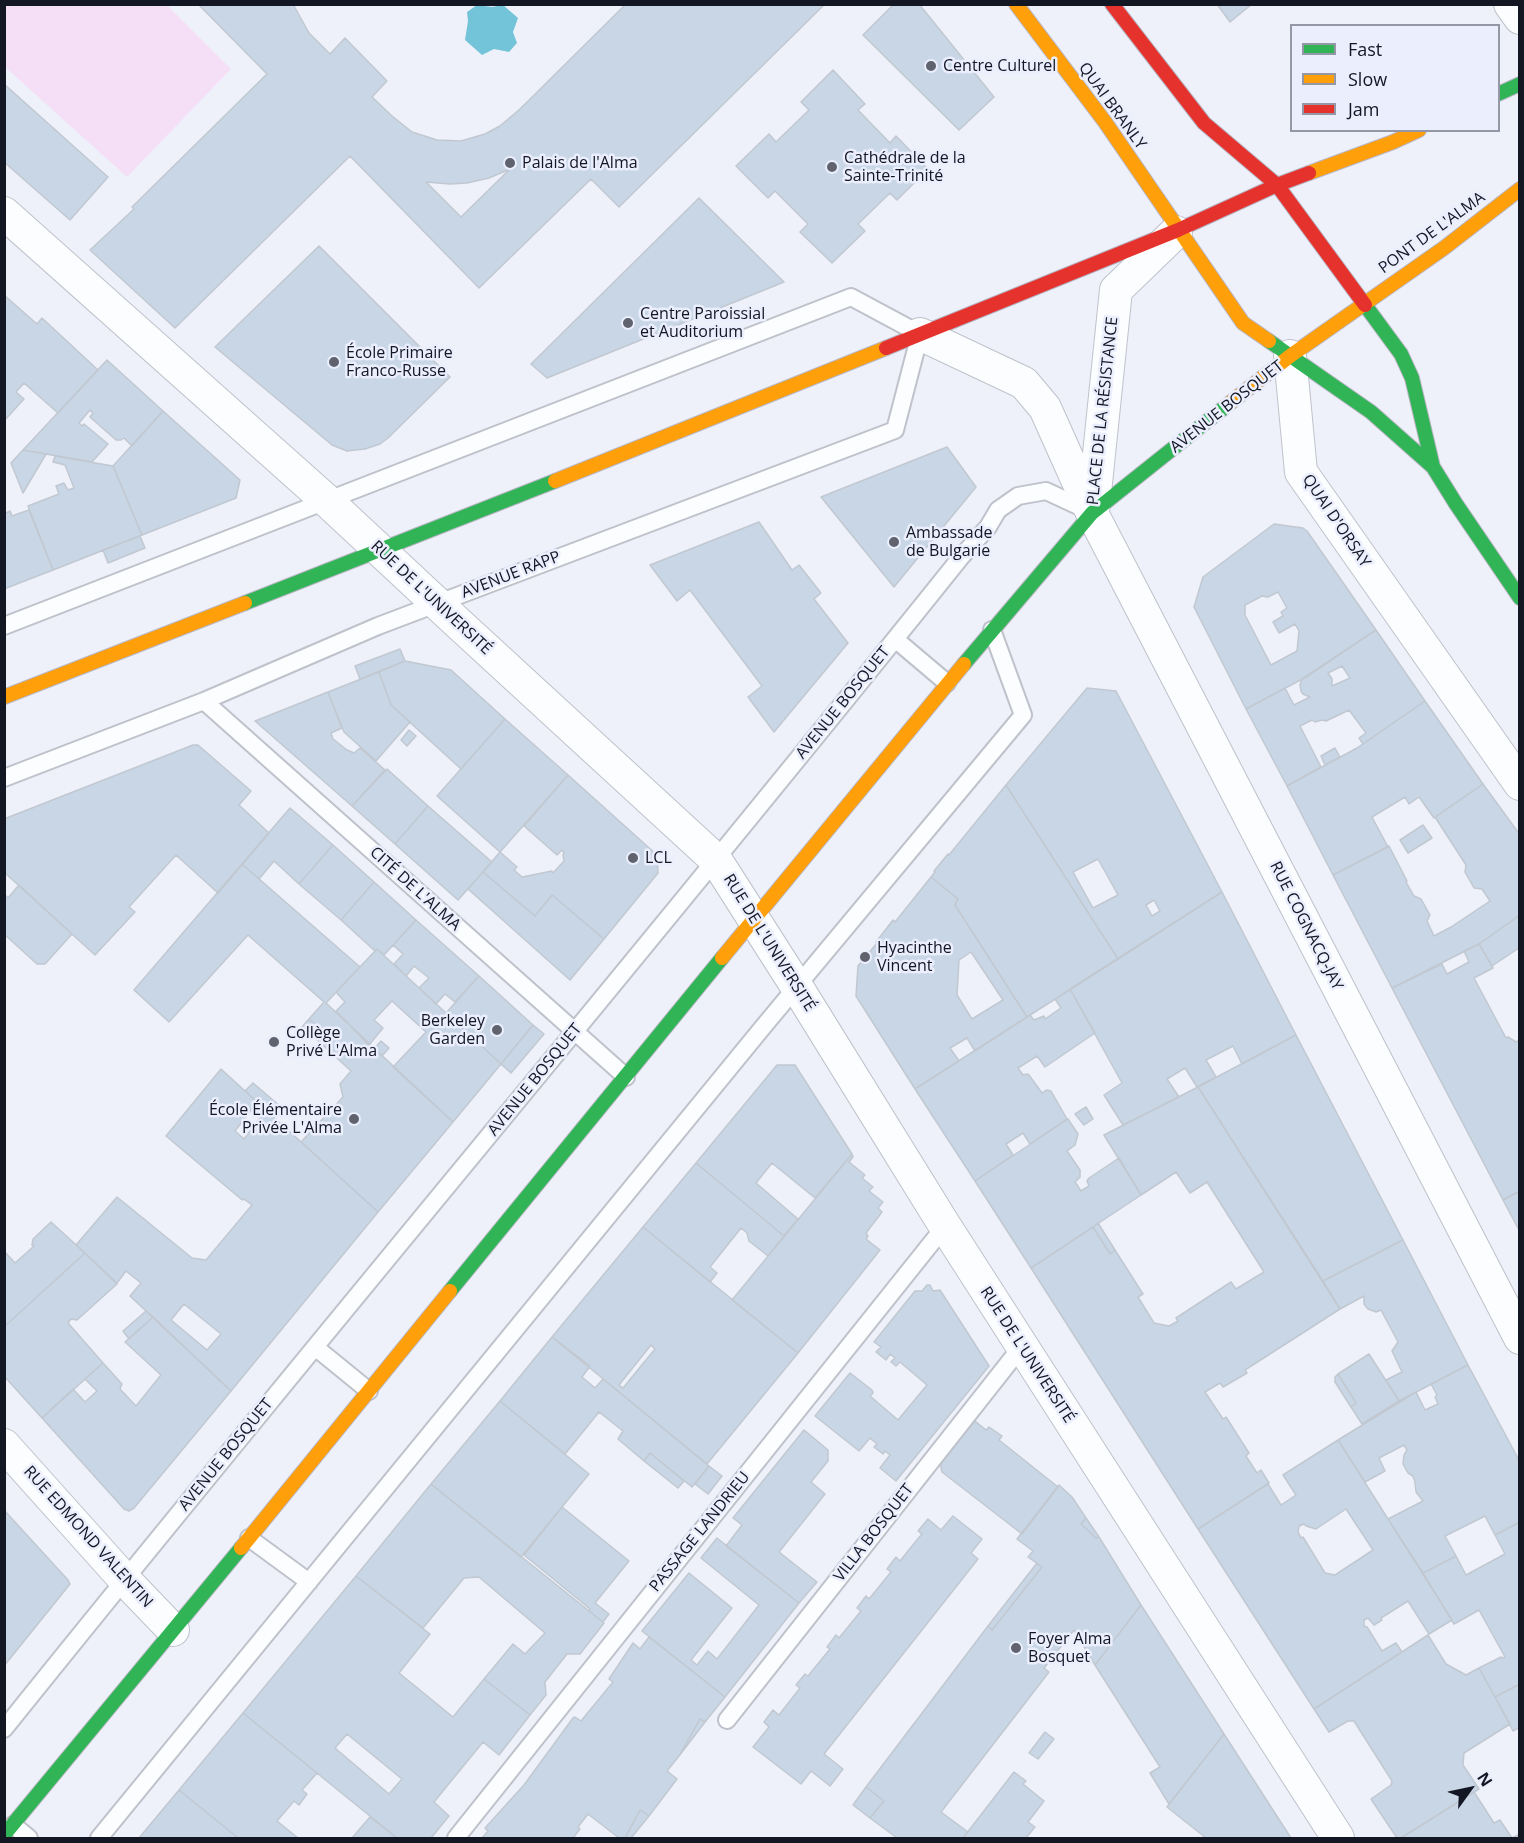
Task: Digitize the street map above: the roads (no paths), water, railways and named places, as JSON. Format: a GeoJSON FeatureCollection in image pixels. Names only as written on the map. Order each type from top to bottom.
{"type":"FeatureCollection","features":[{"type":"Feature","properties":{"kind":"main road","name":"QUAI BRANLY"},"geometry":{"type":"LineString","coordinates":[[1016,4],[1105,122],[1178,230]]}},
{"type":"Feature","properties":{"kind":"main road"},"geometry":{"type":"LineString","coordinates":[[1112,4],[1204,123],[1277,185],[1401,354],[1412,378],[1433,467]]}},
{"type":"Feature","properties":{"kind":"main road"},"geometry":{"type":"LineString","coordinates":[[1500,93],[1520,84]]}},
{"type":"Feature","properties":{"kind":"main road"},"geometry":{"type":"LineString","coordinates":[[1277,185],[1415,132]]}},
{"type":"Feature","properties":{"kind":"main road","name":"PLACE DE LA RÉSISTANCE"},"geometry":{"type":"LineString","coordinates":[[920,334],[1178,230],[1277,185]]}},
{"type":"Feature","properties":{"kind":"main road","name":"PONT DE L'ALMA"},"geometry":{"type":"LineString","coordinates":[[1364,304],[1444,248],[1520,189]]}},
{"type":"Feature","properties":{"kind":"main road"},"geometry":{"type":"LineString","coordinates":[[1178,230],[1243,324],[1371,412],[1433,467],[1520,598]]}},
{"type":"Feature","properties":{"kind":"main road","name":"AVENUE BOSQUET"},"geometry":{"type":"LineString","coordinates":[[9,1830],[947,683],[1092,513],[1290,356],[1364,304]]}},
{"type":"Feature","properties":{"kind":"main road"},"geometry":{"type":"LineString","coordinates":[[4,697],[381,551],[920,334]]}},
{"type":"Feature","properties":{"kind":"street"},"geometry":{"type":"LineString","coordinates":[[1510,4],[1520,18]]}},
{"type":"Feature","properties":{"kind":"street","name":"RUE DE L'UNIVERSITÉ"},"geometry":{"type":"LineString","coordinates":[[4,213],[327,500],[716,860],[945,1226],[1338,1839]]}},
{"type":"Feature","properties":{"kind":"street","name":"PLACE DE LA RÉSISTANCE"},"geometry":{"type":"LineString","coordinates":[[1092,513],[1116,290],[1178,230]]}},
{"type":"Feature","properties":{"kind":"street","name":"PLACE DE LA RÉSISTANCE"},"geometry":{"type":"LineString","coordinates":[[920,334],[1024,383],[1045,408],[1092,513]]}},
{"type":"Feature","properties":{"kind":"street","name":"QUAI D'ORSAY"},"geometry":{"type":"LineString","coordinates":[[1290,356],[1301,472],[1520,784]]}},
{"type":"Feature","properties":{"kind":"street","name":"RUE COGNACQ-JAY"},"geometry":{"type":"LineString","coordinates":[[1092,513],[1520,1338]]}},
{"type":"Feature","properties":{"kind":"street","name":"RUE EDMOND VALENTIN"},"geometry":{"type":"LineString","coordinates":[[4,1444],[125,1580],[173,1630]]}},
{"type":"Feature","properties":{"kind":"lane"},"geometry":{"type":"LineString","coordinates":[[4,626],[850,297],[920,334]]}},
{"type":"Feature","properties":{"kind":"lane","name":"AVENUE RAPP"},"geometry":{"type":"LineString","coordinates":[[4,778],[204,700],[378,626],[895,430],[920,334]]}},
{"type":"Feature","properties":{"kind":"lane","name":"AVENUE BOSQUET"},"geometry":{"type":"LineString","coordinates":[[4,1729],[716,860],[961,557],[988,527],[998,510],[1018,496],[1046,491],[1092,513]]}},
{"type":"Feature","properties":{"kind":"lane"},"geometry":{"type":"LineString","coordinates":[[99,1839],[797,987],[1023,715],[992,630]]}},
{"type":"Feature","properties":{"kind":"lane"},"geometry":{"type":"LineString","coordinates":[[895,639],[947,683]]}},
{"type":"Feature","properties":{"kind":"lane","name":"CITÉ DE L'ALMA"},"geometry":{"type":"LineString","coordinates":[[204,700],[626,1077]]}},
{"type":"Feature","properties":{"kind":"lane","name":"PASSAGE LANDRIEU"},"geometry":{"type":"LineString","coordinates":[[456,1839],[945,1226]]}},
{"type":"Feature","properties":{"kind":"lane","name":"VILLA BOSQUET"},"geometry":{"type":"LineString","coordinates":[[727,1720],[1022,1346]]}},
{"type":"Feature","properties":{"kind":"lane"},"geometry":{"type":"LineString","coordinates":[[315,1347],[369,1391]]}},
{"type":"Feature","properties":{"kind":"lane"},"geometry":{"type":"LineString","coordinates":[[249,1538],[309,1582]]}},
{"type":"Feature","properties":{"kind":"lane"},"geometry":{"type":"LineString","coordinates":[[9,1830],[29,1839]]}},
{"type":"Feature","properties":{"kind":"water"},"geometry":{"type":"Polygon","coordinates":[[[477,5],[492,7],[503,5],[518,18],[513,32],[517,43],[509,52],[494,49],[482,55],[465,40],[467,12],[477,5]]]}},
{"type":"Feature","properties":{"kind":"place","name":"Centre Culturel"},"geometry":{"type":"Point","coordinates":[931,66]}},
{"type":"Feature","properties":{"kind":"place","name":"Palais de l'Alma"},"geometry":{"type":"Point","coordinates":[510,163]}},
{"type":"Feature","properties":{"kind":"place","name":"Cathédrale de la Sainte-Trinité"},"geometry":{"type":"Point","coordinates":[832,167]}},
{"type":"Feature","properties":{"kind":"place","name":"Centre Paroissial et Auditorium"},"geometry":{"type":"Point","coordinates":[628,323]}},
{"type":"Feature","properties":{"kind":"place","name":"École Primaire Franco-Russe"},"geometry":{"type":"Point","coordinates":[334,362]}},
{"type":"Feature","properties":{"kind":"place","name":"Ambassade de Bulgarie"},"geometry":{"type":"Point","coordinates":[894,542]}},
{"type":"Feature","properties":{"kind":"place","name":"LCL"},"geometry":{"type":"Point","coordinates":[633,858]}},
{"type":"Feature","properties":{"kind":"place","name":"Hyacinthe Vincent"},"geometry":{"type":"Point","coordinates":[865,957]}},
{"type":"Feature","properties":{"kind":"place","name":"Berkeley Garden"},"geometry":{"type":"Point","coordinates":[497,1030]}},
{"type":"Feature","properties":{"kind":"place","name":"Collège Privé L'Alma"},"geometry":{"type":"Point","coordinates":[274,1042]}},
{"type":"Feature","properties":{"kind":"place","name":"École Élémentaire Privée L'Alma"},"geometry":{"type":"Point","coordinates":[354,1119]}},
{"type":"Feature","properties":{"kind":"place","name":"Foyer Alma Bosquet"},"geometry":{"type":"Point","coordinates":[1016,1648]}}]}
